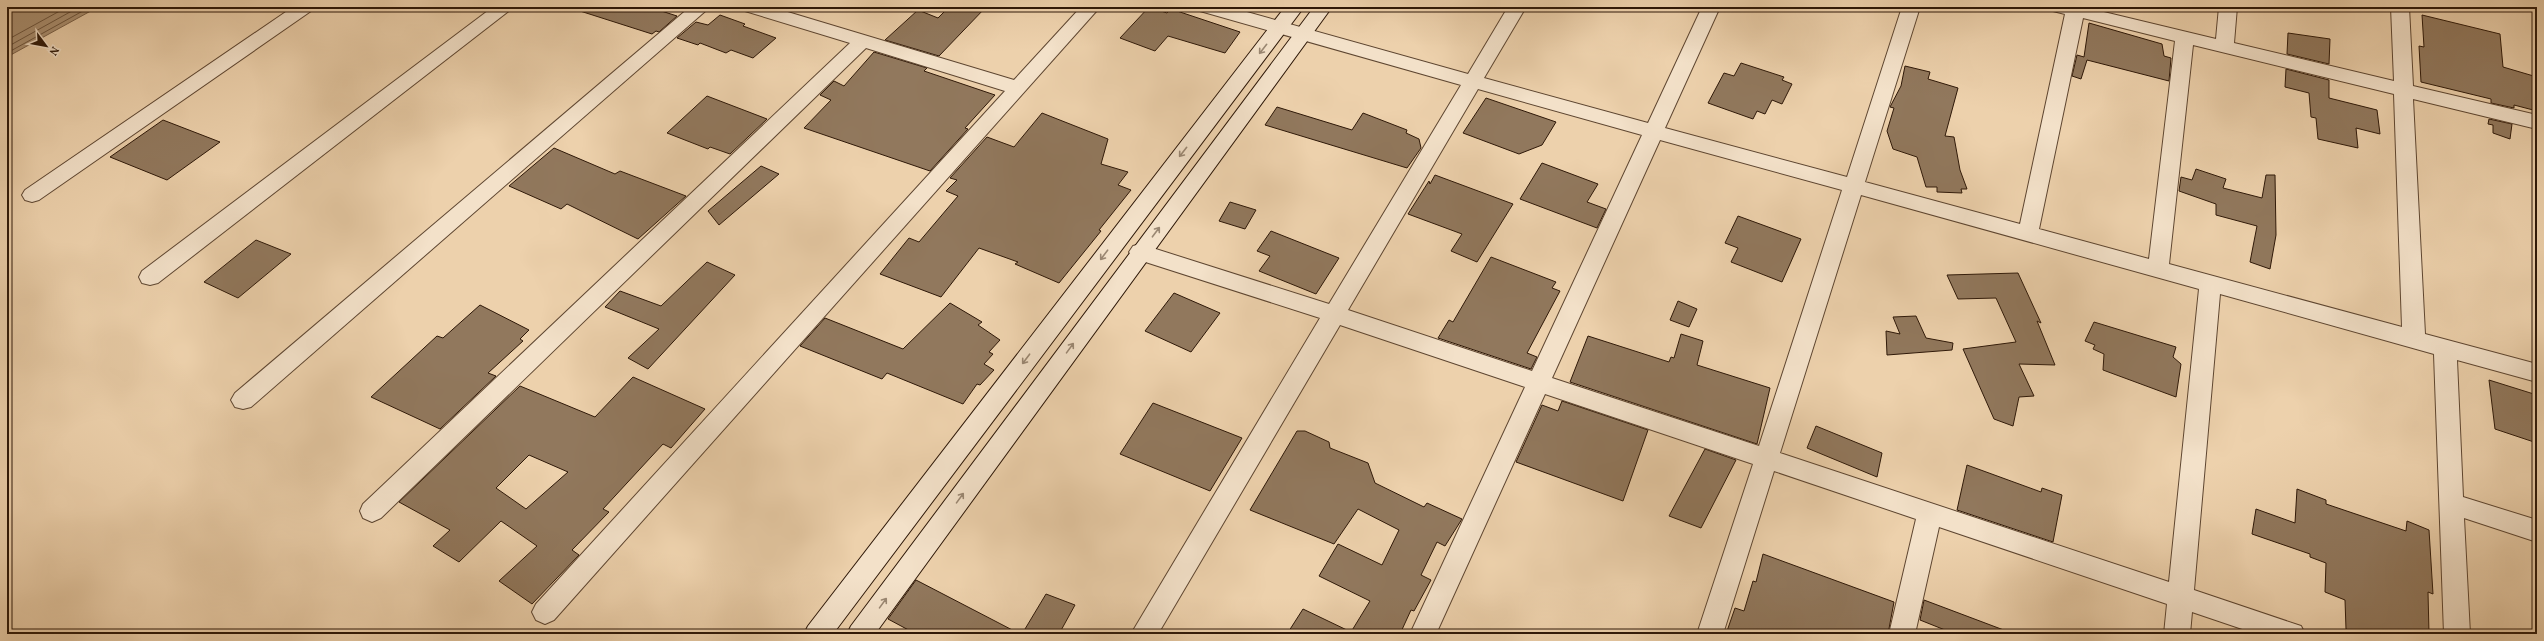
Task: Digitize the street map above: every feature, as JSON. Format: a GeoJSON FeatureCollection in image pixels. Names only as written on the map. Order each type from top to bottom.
{"type":"FeatureCollection","features":[{"type":"Feature","properties":{"kind":"street"},"geometry":{"type":"LineString","coordinates":[[32,195],[305,7]]}},
{"type":"Feature","properties":{"kind":"street"},"geometry":{"type":"LineString","coordinates":[[150,277],[505,7]]}},
{"type":"Feature","properties":{"kind":"street"},"geometry":{"type":"LineString","coordinates":[[243,400],[701,7]]}},
{"type":"Feature","properties":{"kind":"street"},"geometry":{"type":"LineString","coordinates":[[751,7],[1018,88]]}},
{"type":"Feature","properties":{"kind":"street"},"geometry":{"type":"LineString","coordinates":[[545,612],[1091,7]]}},
{"type":"Feature","properties":{"kind":"street"},"geometry":{"type":"LineString","coordinates":[[1206,7],[1280,26],[1474,82],[2537,373]]}},
{"type":"Feature","properties":{"kind":"street"},"geometry":{"type":"LineString","coordinates":[[817,634],[1004,386],[1295,7]]}},
{"type":"Feature","properties":{"kind":"street"},"geometry":{"type":"LineString","coordinates":[[860,634],[1140,252],[1323,7]]}},
{"type":"Feature","properties":{"kind":"street"},"geometry":{"type":"LineString","coordinates":[[1144,634],[1474,82],[1517,7]]}},
{"type":"Feature","properties":{"kind":"street"},"geometry":{"type":"LineString","coordinates":[[1423,634],[1711,7]]}},
{"type":"Feature","properties":{"kind":"street"},"geometry":{"type":"LineString","coordinates":[[1710,634],[1855,186],[1911,7]]}},
{"type":"Feature","properties":{"kind":"street"},"geometry":{"type":"LineString","coordinates":[[2224,47],[2228,7]]}},
{"type":"Feature","properties":{"kind":"street"},"geometry":{"type":"LineString","coordinates":[[2400,7],[2414,339]]}},
{"type":"Feature","properties":{"kind":"street"},"geometry":{"type":"LineString","coordinates":[[2028,234],[2067,9],[2537,122]]}},
{"type":"Feature","properties":{"kind":"street"},"geometry":{"type":"LineString","coordinates":[[2158,269],[2185,38]]}},
{"type":"Feature","properties":{"kind":"street"},"geometry":{"type":"LineString","coordinates":[[372,511],[863,41]]}},
{"type":"Feature","properties":{"kind":"street"},"geometry":{"type":"LineString","coordinates":[[1140,252],[1334,314],[2292,634]]}},
{"type":"Feature","properties":{"kind":"street"},"geometry":{"type":"LineString","coordinates":[[2177,634],[2210,284]]}},
{"type":"Feature","properties":{"kind":"street"},"geometry":{"type":"LineString","coordinates":[[2445,348],[2457,634]]}},
{"type":"Feature","properties":{"kind":"street"},"geometry":{"type":"LineString","coordinates":[[1004,386],[1035,396]]}},
{"type":"Feature","properties":{"kind":"street"},"geometry":{"type":"LineString","coordinates":[[2452,504],[2537,531]]}},
{"type":"Feature","properties":{"kind":"street"},"geometry":{"type":"LineString","coordinates":[[1902,634],[1930,513]]}},
{"type":"Feature","properties":{"kind":"water"},"geometry":{"type":"Polygon","coordinates":[[[7,7],[98,7],[7,57],[7,7]]]}},
{"type":"Feature","properties":{"kind":"building"},"geometry":{"type":"Polygon","coordinates":[[[580,7],[649,7],[677,16],[659,32],[656,31],[652,34],[580,11],[580,7]]]}},
{"type":"Feature","properties":{"kind":"building"},"geometry":{"type":"Polygon","coordinates":[[[949,7],[986,7],[939,56],[885,40],[918,10],[938,18],[949,7]]]}},
{"type":"Feature","properties":{"kind":"building"},"geometry":{"type":"Polygon","coordinates":[[[1149,7],[1167,13],[1171,9],[1240,32],[1225,53],[1168,36],[1155,51],[1120,38],[1149,7]]]}},
{"type":"Feature","properties":{"kind":"building"},"geometry":{"type":"Polygon","coordinates":[[[720,15],[745,24],[743,26],[776,38],[753,58],[731,50],[726,53],[700,43],[698,45],[677,38],[696,22],[708,25],[720,15]]]}},
{"type":"Feature","properties":{"kind":"building"},"geometry":{"type":"Polygon","coordinates":[[[2422,15],[2500,34],[2503,67],[2537,77],[2537,111],[2514,105],[2514,108],[2491,103],[2491,99],[2421,82],[2419,46],[2424,47],[2422,15]]]}},
{"type":"Feature","properties":{"kind":"building"},"geometry":{"type":"Polygon","coordinates":[[[2089,23],[2162,44],[2164,56],[2171,58],[2169,81],[2087,60],[2081,79],[2072,76],[2077,55],[2084,57],[2089,23]]]}},
{"type":"Feature","properties":{"kind":"building"},"geometry":{"type":"Polygon","coordinates":[[[2288,33],[2330,39],[2329,64],[2287,54],[2288,33]]]}},
{"type":"Feature","properties":{"kind":"building"},"geometry":{"type":"Polygon","coordinates":[[[874,52],[927,68],[924,71],[995,95],[965,128],[968,129],[930,171],[804,128],[831,100],[820,95],[834,81],[844,86],[874,52]]]}},
{"type":"Feature","properties":{"kind":"building"},"geometry":{"type":"Polygon","coordinates":[[[1741,63],[1784,77],[1782,80],[1792,84],[1782,104],[1772,100],[1765,114],[1757,111],[1753,119],[1708,103],[1724,73],[1734,76],[1741,63]]]}},
{"type":"Feature","properties":{"kind":"building"},"geometry":{"type":"Polygon","coordinates":[[[1905,66],[1930,72],[1928,79],[1958,88],[1945,136],[1954,137],[1960,170],[1967,189],[1961,189],[1962,193],[1937,192],[1937,187],[1926,187],[1917,157],[1893,149],[1887,131],[1894,108],[1890,107],[1901,86],[1905,66]]]}},
{"type":"Feature","properties":{"kind":"building"},"geometry":{"type":"Polygon","coordinates":[[[2286,69],[2329,80],[2329,98],[2377,110],[2380,134],[2356,128],[2358,148],[2318,139],[2316,118],[2311,117],[2309,93],[2285,87],[2286,69]]]}},
{"type":"Feature","properties":{"kind":"building"},"geometry":{"type":"Polygon","coordinates":[[[707,96],[767,119],[730,154],[710,147],[708,149],[667,133],[707,96]]]}},
{"type":"Feature","properties":{"kind":"building"},"geometry":{"type":"Polygon","coordinates":[[[1486,98],[1556,122],[1542,145],[1519,154],[1463,133],[1486,98]]]}},
{"type":"Feature","properties":{"kind":"building"},"geometry":{"type":"Polygon","coordinates":[[[1277,107],[1352,130],[1363,113],[1407,130],[1406,133],[1419,139],[1421,148],[1407,168],[1265,125],[1277,107]]]}},
{"type":"Feature","properties":{"kind":"building"},"geometry":{"type":"Polygon","coordinates":[[[1042,113],[1108,139],[1101,164],[1128,172],[1118,185],[1131,190],[1099,230],[1101,231],[1059,283],[1015,264],[1018,262],[979,248],[941,297],[880,274],[909,238],[919,242],[958,196],[946,191],[957,180],[950,178],[987,137],[1014,147],[1042,113]]]}},
{"type":"Feature","properties":{"kind":"building"},"geometry":{"type":"Polygon","coordinates":[[[2489,119],[2512,124],[2510,139],[2493,133],[2493,125],[2488,124],[2489,119]]]}},
{"type":"Feature","properties":{"kind":"building"},"geometry":{"type":"Polygon","coordinates":[[[163,120],[220,142],[167,180],[110,157],[163,120]]]}},
{"type":"Feature","properties":{"kind":"building"},"geometry":{"type":"Polygon","coordinates":[[[554,148],[615,174],[620,171],[686,196],[638,239],[567,204],[561,209],[509,186],[554,148]]]}},
{"type":"Feature","properties":{"kind":"building"},"geometry":{"type":"Polygon","coordinates":[[[1542,163],[1598,184],[1587,202],[1606,209],[1597,228],[1520,199],[1542,163]]]}},
{"type":"Feature","properties":{"kind":"building"},"geometry":{"type":"Polygon","coordinates":[[[761,166],[779,174],[719,225],[708,211],[761,166]]]}},
{"type":"Feature","properties":{"kind":"building"},"geometry":{"type":"Polygon","coordinates":[[[2196,169],[2226,179],[2223,188],[2262,198],[2266,175],[2275,175],[2276,235],[2270,269],[2250,262],[2257,226],[2216,215],[2216,204],[2179,191],[2181,177],[2192,180],[2196,169]]]}},
{"type":"Feature","properties":{"kind":"building"},"geometry":{"type":"Polygon","coordinates":[[[1435,175],[1513,204],[1477,262],[1451,251],[1462,234],[1408,214],[1429,181],[1430,184],[1435,175]]]}},
{"type":"Feature","properties":{"kind":"building"},"geometry":{"type":"Polygon","coordinates":[[[1230,202],[1256,210],[1245,229],[1219,221],[1230,202]]]}},
{"type":"Feature","properties":{"kind":"building"},"geometry":{"type":"Polygon","coordinates":[[[1738,216],[1801,239],[1782,282],[1731,262],[1738,248],[1725,243],[1738,216]]]}},
{"type":"Feature","properties":{"kind":"building"},"geometry":{"type":"Polygon","coordinates":[[[1271,231],[1339,258],[1316,294],[1259,271],[1270,256],[1257,251],[1271,231]]]}},
{"type":"Feature","properties":{"kind":"building"},"geometry":{"type":"Polygon","coordinates":[[[256,240],[291,254],[238,298],[204,282],[256,240]]]}},
{"type":"Feature","properties":{"kind":"building"},"geometry":{"type":"Polygon","coordinates":[[[1491,257],[1556,282],[1552,288],[1560,291],[1527,353],[1537,357],[1531,369],[1438,338],[1449,320],[1453,322],[1491,257]]]}},
{"type":"Feature","properties":{"kind":"building"},"geometry":{"type":"Polygon","coordinates":[[[707,262],[735,275],[648,369],[628,358],[659,329],[605,307],[620,291],[661,306],[707,262]]]}},
{"type":"Feature","properties":{"kind":"building"},"geometry":{"type":"Polygon","coordinates":[[[2018,273],[2041,323],[2037,321],[2055,365],[2019,364],[2034,396],[2019,397],[2013,426],[1994,419],[1963,349],[2016,342],[1996,298],[1958,299],[1947,275],[2018,273]]]}},
{"type":"Feature","properties":{"kind":"building"},"geometry":{"type":"Polygon","coordinates":[[[1174,293],[1220,313],[1191,352],[1145,331],[1174,293]]]}},
{"type":"Feature","properties":{"kind":"building"},"geometry":{"type":"Polygon","coordinates":[[[1678,301],[1697,309],[1689,327],[1670,320],[1678,301]]]}},
{"type":"Feature","properties":{"kind":"building"},"geometry":{"type":"Polygon","coordinates":[[[950,303],[982,322],[978,325],[1000,340],[989,352],[993,354],[984,364],[994,370],[980,385],[977,384],[963,404],[887,373],[882,379],[800,346],[825,318],[903,349],[950,303]]]}},
{"type":"Feature","properties":{"kind":"building"},"geometry":{"type":"Polygon","coordinates":[[[480,305],[529,330],[520,339],[523,341],[488,373],[496,376],[440,429],[371,397],[437,336],[443,338],[480,305]]]}},
{"type":"Feature","properties":{"kind":"building"},"geometry":{"type":"Polygon","coordinates":[[[1916,316],[1926,338],[1953,343],[1952,350],[1887,355],[1886,331],[1900,334],[1893,317],[1916,316]]]}},
{"type":"Feature","properties":{"kind":"building"},"geometry":{"type":"Polygon","coordinates":[[[2094,322],[2176,347],[2173,357],[2181,364],[2176,397],[2103,370],[2104,354],[2093,349],[2095,345],[2085,341],[2094,322]]]}},
{"type":"Feature","properties":{"kind":"building"},"geometry":{"type":"Polygon","coordinates":[[[1681,334],[1703,341],[1697,365],[1770,388],[1757,444],[1570,382],[1588,336],[1669,362],[1671,357],[1674,358],[1681,334]]]}},
{"type":"Feature","properties":{"kind":"building"},"geometry":{"type":"Polygon","coordinates":[[[633,377],[705,409],[671,448],[663,444],[603,509],[609,512],[572,550],[579,555],[532,604],[499,581],[537,546],[501,521],[459,562],[433,546],[450,530],[399,502],[520,386],[595,417],[633,377]],[[529,455],[496,488],[526,509],[568,472],[529,455]]]}},
{"type":"Feature","properties":{"kind":"building"},"geometry":{"type":"Polygon","coordinates":[[[2489,380],[2537,395],[2537,443],[2495,429],[2489,380]]]}},
{"type":"Feature","properties":{"kind":"building"},"geometry":{"type":"Polygon","coordinates":[[[1562,401],[1648,430],[1623,501],[1516,462],[1542,405],[1558,411],[1562,401]]]}},
{"type":"Feature","properties":{"kind":"building"},"geometry":{"type":"Polygon","coordinates":[[[1153,403],[1242,438],[1210,491],[1120,454],[1153,403]]]}},
{"type":"Feature","properties":{"kind":"building"},"geometry":{"type":"Polygon","coordinates":[[[1816,426],[1882,453],[1877,477],[1807,448],[1816,426]]]}},
{"type":"Feature","properties":{"kind":"building"},"geometry":{"type":"Polygon","coordinates":[[[1297,431],[1305,431],[1329,442],[1330,448],[1368,463],[1375,483],[1424,507],[1427,503],[1462,519],[1445,546],[1437,542],[1421,575],[1431,580],[1414,611],[1411,610],[1400,634],[1287,634],[1303,609],[1351,632],[1370,601],[1319,576],[1338,544],[1382,565],[1399,530],[1358,509],[1334,544],[1250,510],[1297,431]]]}},
{"type":"Feature","properties":{"kind":"building"},"geometry":{"type":"Polygon","coordinates":[[[1705,449],[1736,460],[1701,528],[1669,516],[1705,449]]]}},
{"type":"Feature","properties":{"kind":"building"},"geometry":{"type":"Polygon","coordinates":[[[1967,465],[2041,492],[2042,488],[2062,495],[2053,542],[1957,510],[1967,465]]]}},
{"type":"Feature","properties":{"kind":"building"},"geometry":{"type":"Polygon","coordinates":[[[2297,489],[2326,500],[2326,504],[2406,531],[2407,521],[2429,530],[2433,594],[2428,592],[2429,634],[2359,634],[2346,629],[2345,600],[2325,592],[2326,563],[2310,557],[2310,554],[2252,534],[2256,509],[2295,523],[2297,489]]]}},
{"type":"Feature","properties":{"kind":"building"},"geometry":{"type":"Polygon","coordinates":[[[1763,554],[1894,602],[1888,634],[1726,634],[1735,608],[1744,611],[1753,581],[1756,582],[1763,554]]]}},
{"type":"Feature","properties":{"kind":"building"},"geometry":{"type":"Polygon","coordinates":[[[916,580],[1020,634],[916,634],[888,619],[916,580]]]}},
{"type":"Feature","properties":{"kind":"building"},"geometry":{"type":"Polygon","coordinates":[[[1046,594],[1075,605],[1059,634],[1022,634],[1046,594]]]}},
{"type":"Feature","properties":{"kind":"building"},"geometry":{"type":"Polygon","coordinates":[[[1924,600],[2009,632],[2008,634],[1955,634],[1920,620],[1924,600]]]}}]}
